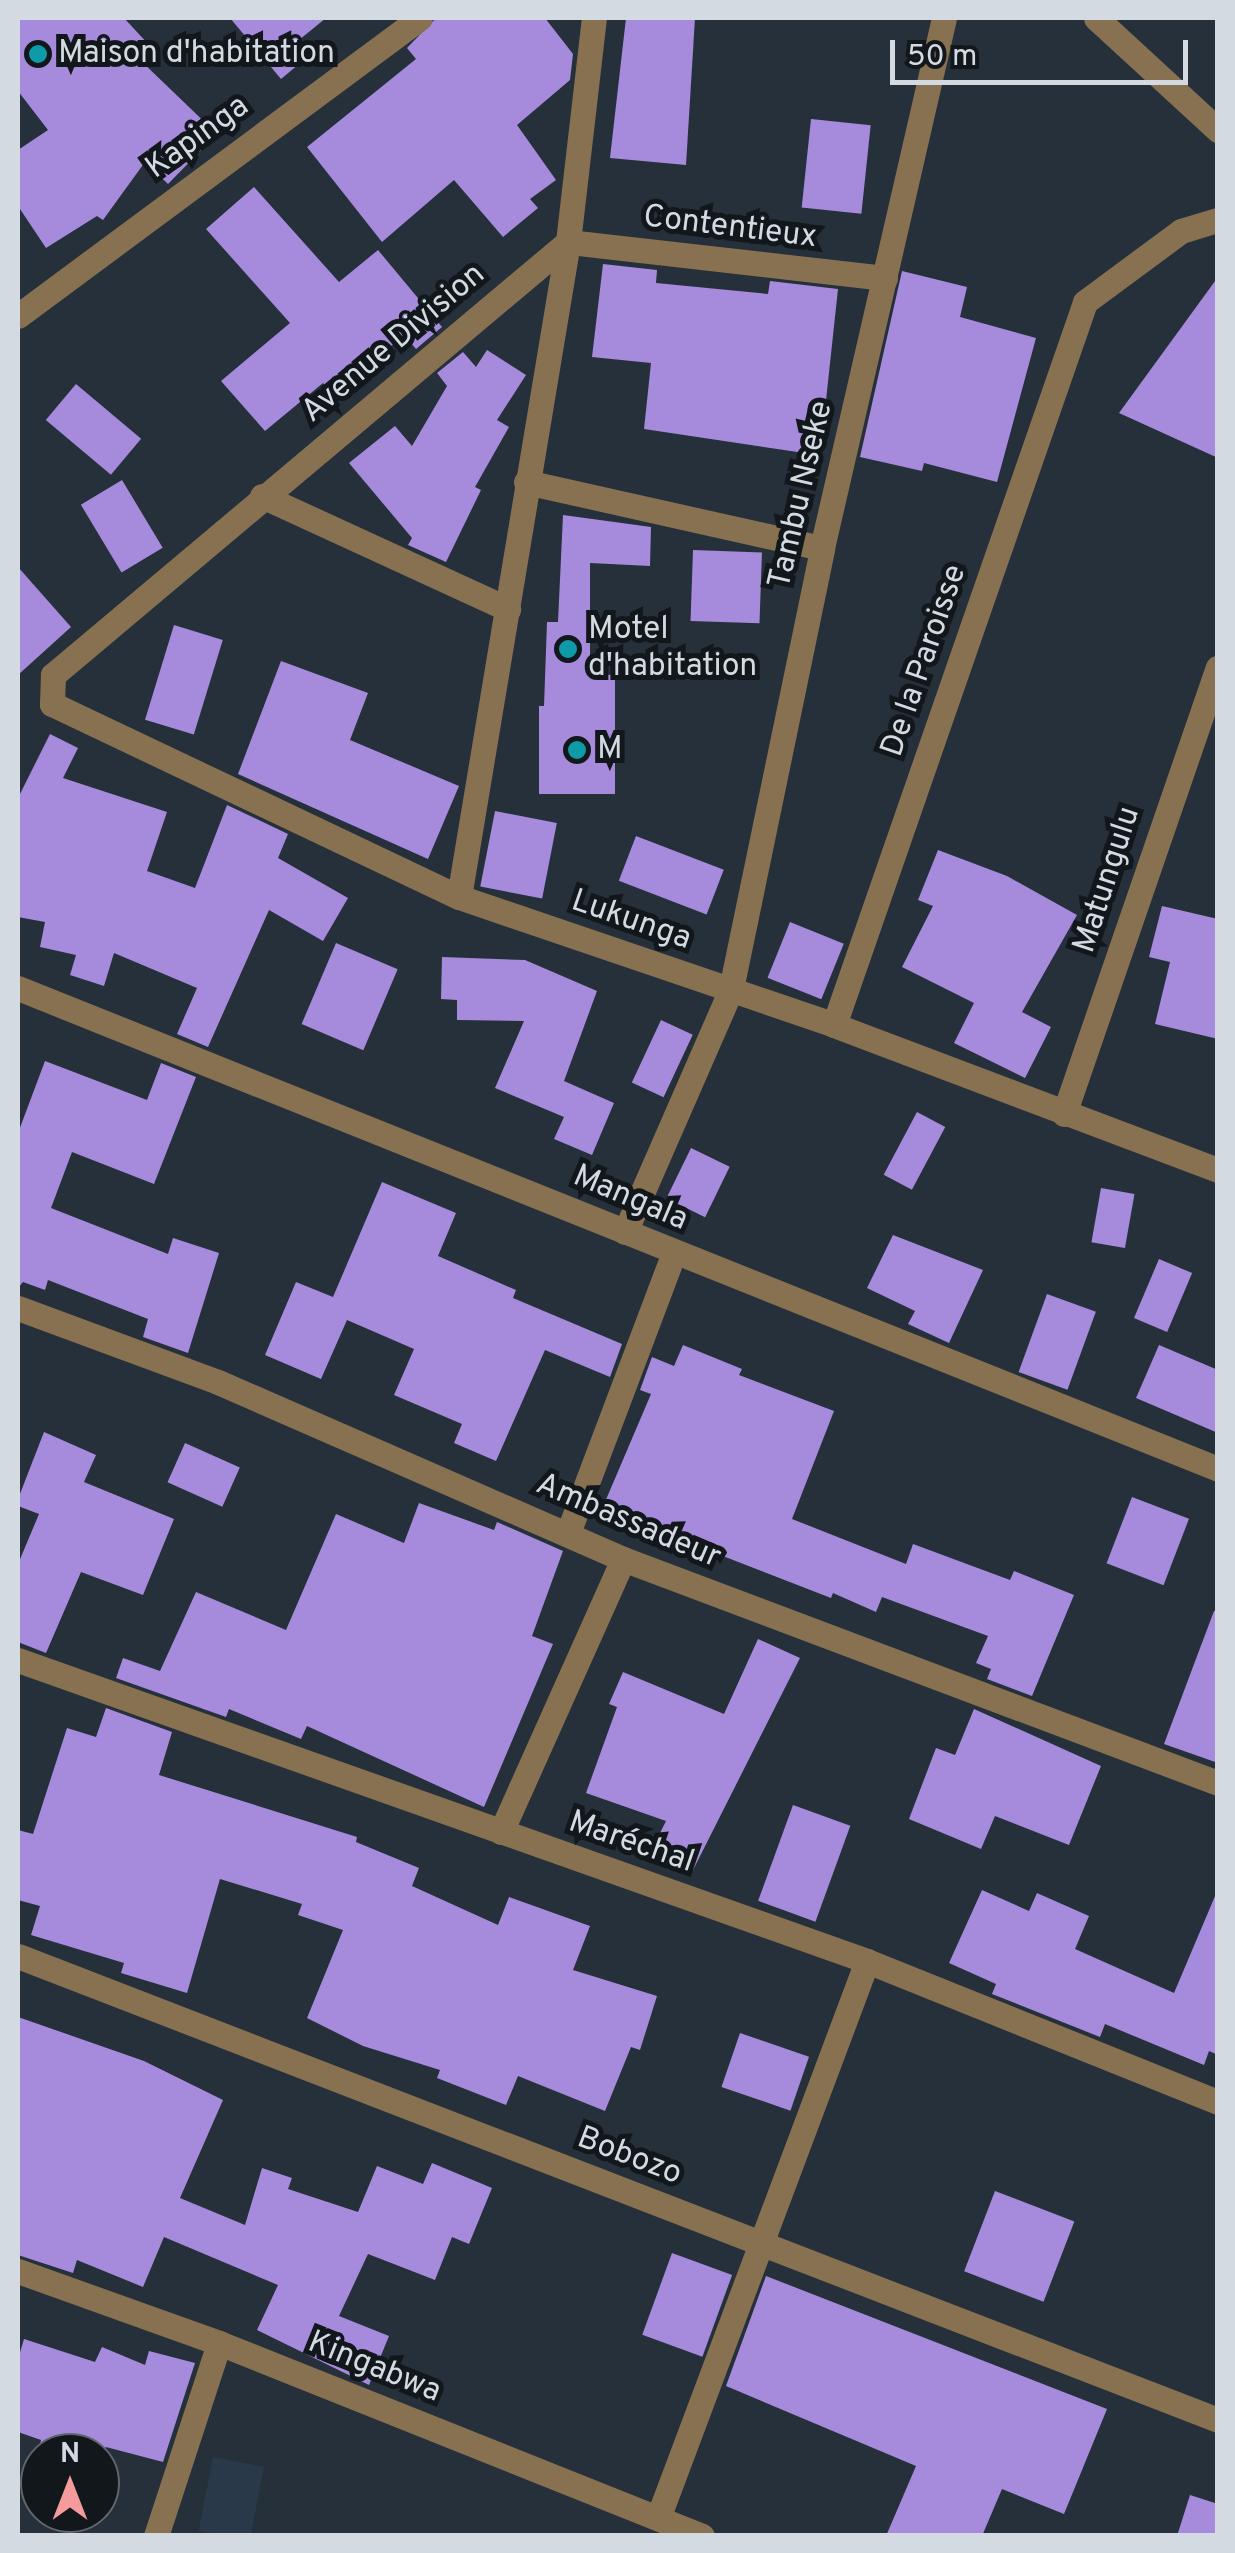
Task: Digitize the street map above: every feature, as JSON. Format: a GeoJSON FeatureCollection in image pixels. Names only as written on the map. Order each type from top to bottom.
{"type":"FeatureCollection","features":[{"type":"Feature","properties":{"kind":"street","name":"Kapinga"},"geometry":{"type":"LineString","coordinates":[[18,316],[420,18]]}},
{"type":"Feature","properties":{"kind":"street"},"geometry":{"type":"LineString","coordinates":[[460,897],[568,242],[594,18]]}},
{"type":"Feature","properties":{"kind":"street","name":"Tambu Nseke"},"geometry":{"type":"LineString","coordinates":[[624,1232],[731,989],[822,548],[944,18]]}},
{"type":"Feature","properties":{"kind":"street"},"geometry":{"type":"LineString","coordinates":[[1096,18],[1218,130]]}},
{"type":"Feature","properties":{"kind":"street","name":"De la Paroisse"},"geometry":{"type":"LineString","coordinates":[[834,1024],[1077,319],[1095,289],[1181,230],[1218,220]]}},
{"type":"Feature","properties":{"kind":"street","name":"Contentieux"},"geometry":{"type":"LineString","coordinates":[[568,242],[885,278]]}},
{"type":"Feature","properties":{"kind":"street","name":"Avenue Division"},"geometry":{"type":"LineString","coordinates":[[48,690],[53,674],[568,242]]}},
{"type":"Feature","properties":{"kind":"street"},"geometry":{"type":"LineString","coordinates":[[526,482],[822,548]]}},
{"type":"Feature","properties":{"kind":"street"},"geometry":{"type":"LineString","coordinates":[[262,496],[508,610]]}},
{"type":"Feature","properties":{"kind":"street","name":"Matungulu"},"geometry":{"type":"LineString","coordinates":[[1064,1114],[1218,668]]}},
{"type":"Feature","properties":{"kind":"street","name":"Lukunga"},"geometry":{"type":"LineString","coordinates":[[48,690],[52,704],[460,897],[834,1024],[1218,1170]]}},
{"type":"Feature","properties":{"kind":"street"},"geometry":{"type":"LineString","coordinates":[[18,1018],[22,990]]}},
{"type":"Feature","properties":{"kind":"street","name":"Mangala"},"geometry":{"type":"LineString","coordinates":[[22,990],[1218,1469]]}},
{"type":"Feature","properties":{"kind":"street"},"geometry":{"type":"LineString","coordinates":[[568,1533],[674,1254]]}},
{"type":"Feature","properties":{"kind":"street","name":"Ambassadeur"},"geometry":{"type":"LineString","coordinates":[[18,1308],[218,1382],[622,1559],[1218,1784]]}},
{"type":"Feature","properties":{"kind":"street"},"geometry":{"type":"LineString","coordinates":[[501,1832],[622,1559]]}},
{"type":"Feature","properties":{"kind":"street","name":"Maréchal"},"geometry":{"type":"LineString","coordinates":[[18,1660],[867,1960],[1218,2102]]}},
{"type":"Feature","properties":{"kind":"street","name":"Bobozo"},"geometry":{"type":"LineString","coordinates":[[18,1956],[1218,2420]]}},
{"type":"Feature","properties":{"kind":"street"},"geometry":{"type":"LineString","coordinates":[[658,2518],[867,1960]]}},
{"type":"Feature","properties":{"kind":"street","name":"Kingabwa"},"geometry":{"type":"LineString","coordinates":[[18,2270],[219,2343],[702,2536]]}},
{"type":"Feature","properties":{"kind":"street"},"geometry":{"type":"LineString","coordinates":[[156,2536],[219,2343]]}},
{"type":"Feature","properties":{"kind":"shaded area"},"geometry":{"type":"Polygon","coordinates":[[[213,2457],[264,2467],[251,2536],[199,2531],[213,2457]]]}},
{"type":"Feature","properties":{"kind":"building"},"geometry":{"type":"Polygon","coordinates":[[[18,18],[124,18],[150,46],[138,58],[217,134],[168,184],[145,162],[103,220],[97,216],[46,248],[18,206],[18,150],[48,130],[18,91],[18,18]]]}},
{"type":"Feature","properties":{"kind":"building"},"geometry":{"type":"Polygon","coordinates":[[[230,18],[326,18],[299,40],[311,54],[281,79],[230,18]]]}},
{"type":"Feature","properties":{"kind":"building"},"geometry":{"type":"Polygon","coordinates":[[[436,18],[545,18],[573,54],[570,80],[517,125],[556,180],[530,199],[538,208],[503,237],[454,180],[382,242],[307,147],[416,59],[407,48],[436,18]]]}},
{"type":"Feature","properties":{"kind":"building"},"geometry":{"type":"Polygon","coordinates":[[[626,18],[695,18],[686,165],[610,158],[626,18]]]}},
{"type":"Feature","properties":{"kind":"building"},"geometry":{"type":"Polygon","coordinates":[[[811,119],[871,125],[861,214],[802,208],[811,119]]]}},
{"type":"Feature","properties":{"kind":"building"},"geometry":{"type":"Polygon","coordinates":[[[254,187],[339,282],[378,250],[442,327],[416,349],[405,336],[329,390],[323,383],[265,431],[221,381],[290,323],[206,229],[254,187]]]}},
{"type":"Feature","properties":{"kind":"building"},"geometry":{"type":"Polygon","coordinates":[[[603,264],[657,270],[656,283],[768,294],[770,281],[838,289],[821,447],[813,445],[811,454],[644,429],[651,363],[592,357],[603,264]]]}},
{"type":"Feature","properties":{"kind":"building"},"geometry":{"type":"Polygon","coordinates":[[[902,271],[967,287],[960,317],[1036,338],[997,482],[924,463],[922,471],[860,457],[902,271]]]}},
{"type":"Feature","properties":{"kind":"building"},"geometry":{"type":"Polygon","coordinates":[[[1218,277],[1218,458],[1119,413],[1218,277]]]}},
{"type":"Feature","properties":{"kind":"building"},"geometry":{"type":"Polygon","coordinates":[[[487,350],[526,375],[497,420],[509,427],[475,487],[481,490],[446,562],[408,545],[412,538],[349,463],[395,426],[412,446],[447,386],[437,373],[463,352],[476,367],[487,350]]]}},
{"type":"Feature","properties":{"kind":"building"},"geometry":{"type":"Polygon","coordinates":[[[76,384],[141,439],[111,475],[46,420],[76,384]]]}},
{"type":"Feature","properties":{"kind":"building"},"geometry":{"type":"Polygon","coordinates":[[[122,480],[163,548],[122,572],[81,505],[122,480]]]}},
{"type":"Feature","properties":{"kind":"building"},"geometry":{"type":"Polygon","coordinates":[[[563,515],[651,527],[650,566],[590,563],[590,674],[615,675],[615,794],[539,794],[539,706],[544,706],[547,622],[558,622],[563,515]]]}},
{"type":"Feature","properties":{"kind":"building"},"geometry":{"type":"Polygon","coordinates":[[[693,550],[762,552],[759,623],[691,621],[693,550]]]}},
{"type":"Feature","properties":{"kind":"building"},"geometry":{"type":"Polygon","coordinates":[[[18,567],[71,627],[18,675],[18,567]]]}},
{"type":"Feature","properties":{"kind":"building"},"geometry":{"type":"Polygon","coordinates":[[[174,625],[223,640],[194,735],[145,720],[174,625]]]}},
{"type":"Feature","properties":{"kind":"building"},"geometry":{"type":"Polygon","coordinates":[[[281,661],[368,693],[350,740],[459,786],[428,859],[238,774],[281,661]]]}},
{"type":"Feature","properties":{"kind":"building"},"geometry":{"type":"Polygon","coordinates":[[[50,734],[78,748],[63,778],[167,812],[147,871],[195,888],[227,805],[288,834],[278,858],[348,898],[323,941],[269,910],[208,1047],[177,1034],[197,988],[114,953],[104,986],[70,975],[76,955],[40,947],[45,922],[18,917],[18,798],[50,734]]]}},
{"type":"Feature","properties":{"kind":"building"},"geometry":{"type":"Polygon","coordinates":[[[495,811],[557,823],[542,899],[480,887],[495,811]]]}},
{"type":"Feature","properties":{"kind":"building"},"geometry":{"type":"Polygon","coordinates":[[[636,836],[724,870],[707,914],[619,881],[636,836]]]}},
{"type":"Feature","properties":{"kind":"building"},"geometry":{"type":"Polygon","coordinates":[[[938,850],[1007,876],[1077,915],[1022,1012],[1051,1027],[1025,1078],[954,1043],[974,1003],[902,967],[933,906],[918,900],[938,850]]]}},
{"type":"Feature","properties":{"kind":"building"},"geometry":{"type":"Polygon","coordinates":[[[1162,906],[1218,919],[1218,1039],[1155,1024],[1170,962],[1149,957],[1162,906]]]}},
{"type":"Feature","properties":{"kind":"building"},"geometry":{"type":"Polygon","coordinates":[[[790,922],[844,944],[821,999],[768,978],[790,922]]]}},
{"type":"Feature","properties":{"kind":"building"},"geometry":{"type":"Polygon","coordinates":[[[336,943],[398,969],[363,1050],[302,1024],[336,943]]]}},
{"type":"Feature","properties":{"kind":"building"},"geometry":{"type":"Polygon","coordinates":[[[442,957],[525,960],[597,991],[564,1081],[614,1103],[592,1155],[554,1139],[564,1117],[495,1088],[524,1021],[457,1020],[457,1000],[441,999],[442,957]]]}},
{"type":"Feature","properties":{"kind":"building"},"geometry":{"type":"Polygon","coordinates":[[[661,1020],[693,1035],[664,1097],[632,1083],[661,1020]]]}},
{"type":"Feature","properties":{"kind":"building"},"geometry":{"type":"Polygon","coordinates":[[[45,1061],[147,1100],[161,1063],[196,1077],[154,1184],[72,1152],[51,1208],[168,1254],[173,1238],[219,1253],[188,1353],[143,1337],[148,1319],[48,1280],[45,1290],[23,1282],[18,1288],[18,1133],[45,1061]]]}},
{"type":"Feature","properties":{"kind":"building"},"geometry":{"type":"Polygon","coordinates":[[[917,1112],[945,1127],[912,1190],[884,1175],[917,1112]]]}},
{"type":"Feature","properties":{"kind":"building"},"geometry":{"type":"Polygon","coordinates":[[[691,1148],[730,1167],[705,1217],[666,1198],[691,1148]]]}},
{"type":"Feature","properties":{"kind":"building"},"geometry":{"type":"Polygon","coordinates":[[[382,1182],[456,1213],[438,1256],[516,1290],[513,1298],[622,1344],[610,1377],[545,1350],[496,1461],[454,1443],[462,1424],[394,1395],[414,1349],[347,1320],[321,1379],[265,1355],[296,1282],[333,1297],[382,1182]]]}},
{"type":"Feature","properties":{"kind":"building"},"geometry":{"type":"Polygon","coordinates":[[[1101,1188],[1134,1194],[1125,1248],[1091,1242],[1101,1188]]]}},
{"type":"Feature","properties":{"kind":"building"},"geometry":{"type":"Polygon","coordinates":[[[893,1235],[983,1270],[949,1343],[908,1324],[915,1311],[867,1288],[893,1235]]]}},
{"type":"Feature","properties":{"kind":"building"},"geometry":{"type":"Polygon","coordinates":[[[1159,1259],[1192,1273],[1167,1332],[1134,1318],[1159,1259]]]}},
{"type":"Feature","properties":{"kind":"building"},"geometry":{"type":"Polygon","coordinates":[[[1047,1294],[1096,1312],[1067,1390],[1019,1372],[1047,1294]]]}},
{"type":"Feature","properties":{"kind":"building"},"geometry":{"type":"Polygon","coordinates":[[[683,1345],[742,1369],[739,1375],[834,1411],[792,1519],[906,1564],[913,1544],[1010,1580],[1014,1571],[1074,1595],[1032,1696],[987,1679],[991,1669],[976,1663],[988,1636],[882,1597],[876,1612],[833,1593],[831,1598],[602,1509],[651,1394],[640,1390],[652,1357],[674,1366],[683,1345]]]}},
{"type":"Feature","properties":{"kind":"building"},"geometry":{"type":"Polygon","coordinates":[[[1159,1345],[1218,1370],[1218,1433],[1136,1398],[1159,1345]]]}},
{"type":"Feature","properties":{"kind":"building"},"geometry":{"type":"Polygon","coordinates":[[[44,1432],[96,1455],[84,1482],[174,1519],[143,1595],[81,1572],[46,1653],[18,1642],[18,1564],[39,1514],[18,1506],[18,1499],[44,1432]]]}},
{"type":"Feature","properties":{"kind":"building"},"geometry":{"type":"Polygon","coordinates":[[[185,1443],[240,1467],[222,1507],[168,1482],[185,1443]]]}},
{"type":"Feature","properties":{"kind":"building"},"geometry":{"type":"Polygon","coordinates":[[[1132,1497],[1189,1519],[1164,1585],[1107,1563],[1132,1497]]]}},
{"type":"Feature","properties":{"kind":"building"},"geometry":{"type":"Polygon","coordinates":[[[419,1503],[494,1530],[497,1522],[563,1551],[532,1636],[553,1644],[484,1807],[307,1726],[301,1739],[229,1709],[226,1717],[116,1678],[123,1658],[160,1671],[196,1592],[286,1630],[336,1514],[404,1543],[419,1503]]]}},
{"type":"Feature","properties":{"kind":"building"},"geometry":{"type":"Polygon","coordinates":[[[1214,1611],[1218,1611],[1218,1763],[1164,1744],[1214,1611]]]}},
{"type":"Feature","properties":{"kind":"building"},"geometry":{"type":"Polygon","coordinates":[[[758,1639],[800,1658],[693,1870],[652,1849],[666,1821],[586,1793],[617,1707],[609,1704],[623,1672],[724,1714],[758,1639]]]}},
{"type":"Feature","properties":{"kind":"building"},"geometry":{"type":"Polygon","coordinates":[[[106,1708],[172,1732],[159,1775],[357,1837],[356,1842],[419,1868],[412,1886],[498,1925],[509,1897],[590,1926],[573,1970],[657,1996],[640,2050],[631,2047],[605,2111],[518,2076],[506,2105],[437,2078],[440,2070],[363,2046],[307,2018],[343,1930],[298,1915],[302,1904],[220,1879],[187,1993],[121,1973],[124,1963],[31,1935],[40,1906],[18,1900],[18,1830],[33,1834],[67,1728],[96,1737],[106,1708]]]}},
{"type":"Feature","properties":{"kind":"building"},"geometry":{"type":"Polygon","coordinates":[[[974,1709],[1101,1766],[1069,1845],[995,1816],[981,1849],[909,1819],[936,1748],[955,1755],[974,1709]]]}},
{"type":"Feature","properties":{"kind":"building"},"geometry":{"type":"Polygon","coordinates":[[[793,1805],[850,1826],[815,1922],[758,1901],[793,1805]]]}},
{"type":"Feature","properties":{"kind":"building"},"geometry":{"type":"Polygon","coordinates":[[[1218,1889],[1218,2055],[1209,2051],[1204,2065],[1105,2024],[1100,2037],[992,1994],[996,1984],[949,1963],[982,1890],[1029,1911],[1037,1893],[1089,1916],[1075,1949],[1174,1993],[1218,1889]]]}},
{"type":"Feature","properties":{"kind":"building"},"geometry":{"type":"Polygon","coordinates":[[[18,2017],[144,2061],[223,2100],[180,2198],[245,2225],[262,2168],[292,2178],[288,2189],[358,2212],[377,2166],[423,2184],[432,2163],[492,2188],[469,2244],[452,2237],[435,2280],[368,2254],[339,2316],[389,2336],[369,2385],[257,2330],[278,2285],[164,2237],[143,2287],[77,2260],[73,2273],[18,2255],[18,2017]]]}},
{"type":"Feature","properties":{"kind":"building"},"geometry":{"type":"Polygon","coordinates":[[[740,2033],[809,2057],[790,2111],[721,2087],[740,2033]]]}},
{"type":"Feature","properties":{"kind":"building"},"geometry":{"type":"Polygon","coordinates":[[[995,2191],[1074,2221],[1044,2302],[964,2271],[995,2191]]]}},
{"type":"Feature","properties":{"kind":"building"},"geometry":{"type":"Polygon","coordinates":[[[672,2253],[732,2275],[702,2357],[642,2335],[672,2253]]]}},
{"type":"Feature","properties":{"kind":"building"},"geometry":{"type":"Polygon","coordinates":[[[766,2276],[1107,2409],[1064,2514],[1002,2489],[982,2536],[886,2536],[916,2466],[726,2386],[766,2276]]]}},
{"type":"Feature","properties":{"kind":"building"},"geometry":{"type":"Polygon","coordinates":[[[24,2339],[95,2362],[102,2347],[145,2365],[149,2351],[195,2363],[163,2462],[120,2451],[120,2433],[18,2432],[18,2359],[24,2339]]]}},
{"type":"Feature","properties":{"kind":"building"},"geometry":{"type":"Polygon","coordinates":[[[1190,2495],[1218,2504],[1218,2536],[1177,2536],[1190,2495]]]}},
{"type":"Feature","properties":{"kind":"place","name":"Maison d'habitation"},"geometry":{"type":"Point","coordinates":[38,54]}},
{"type":"Feature","properties":{"kind":"place","name":"Motel d'habitation"},"geometry":{"type":"Point","coordinates":[568,649]}},
{"type":"Feature","properties":{"kind":"place","name":"M"},"geometry":{"type":"Point","coordinates":[577,750]}}]}
